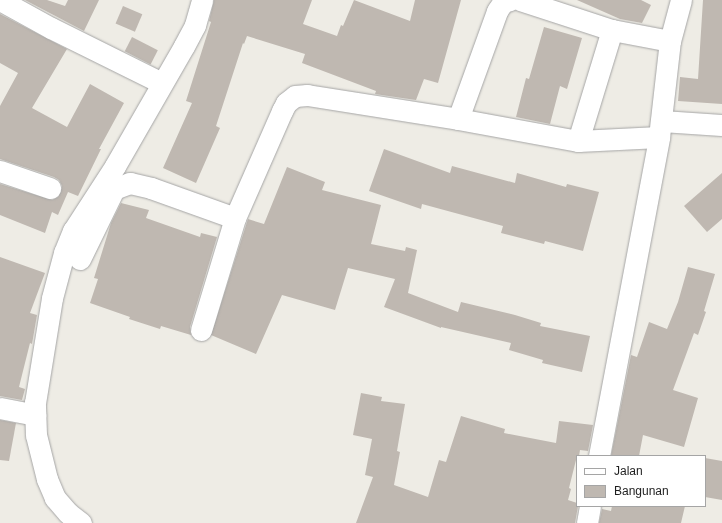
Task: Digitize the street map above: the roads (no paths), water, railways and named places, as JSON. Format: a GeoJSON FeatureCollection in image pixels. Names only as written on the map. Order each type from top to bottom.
{"type":"FeatureCollection","features":[{"type":"Feature","properties":{"kind":"street"},"geometry":{"type":"LineString","coordinates":[[0,0],[51,28],[162,83]]}},
{"type":"Feature","properties":{"kind":"street"},"geometry":{"type":"LineString","coordinates":[[81,523],[68,513],[55,498],[47,479],[36,435],[35,403],[40,363],[52,298],[67,246],[73,231],[115,166],[195,25],[202,0]]}},
{"type":"Feature","properties":{"kind":"street"},"geometry":{"type":"LineString","coordinates":[[458,119],[497,11],[503,2],[510,0]]}},
{"type":"Feature","properties":{"kind":"street"},"geometry":{"type":"LineString","coordinates":[[520,0],[612,30],[670,41]]}},
{"type":"Feature","properties":{"kind":"street"},"geometry":{"type":"LineString","coordinates":[[598,455],[660,129],[670,41],[680,0]]}},
{"type":"Feature","properties":{"kind":"street"},"geometry":{"type":"LineString","coordinates":[[578,141],[612,30]]}},
{"type":"Feature","properties":{"kind":"street"},"geometry":{"type":"LineString","coordinates":[[201,330],[235,218],[282,111],[286,103],[295,96],[308,95],[458,119],[578,141],[660,129],[722,125]]}},
{"type":"Feature","properties":{"kind":"street"},"geometry":{"type":"LineString","coordinates":[[0,171],[50,188]]}},
{"type":"Feature","properties":{"kind":"street"},"geometry":{"type":"LineString","coordinates":[[80,259],[114,189],[130,183],[151,188],[235,218]]}},
{"type":"Feature","properties":{"kind":"street"},"geometry":{"type":"LineString","coordinates":[[0,408],[35,415]]}},
{"type":"Feature","properties":{"kind":"street"},"geometry":{"type":"LineString","coordinates":[[587,523],[590,507]]}}]}
